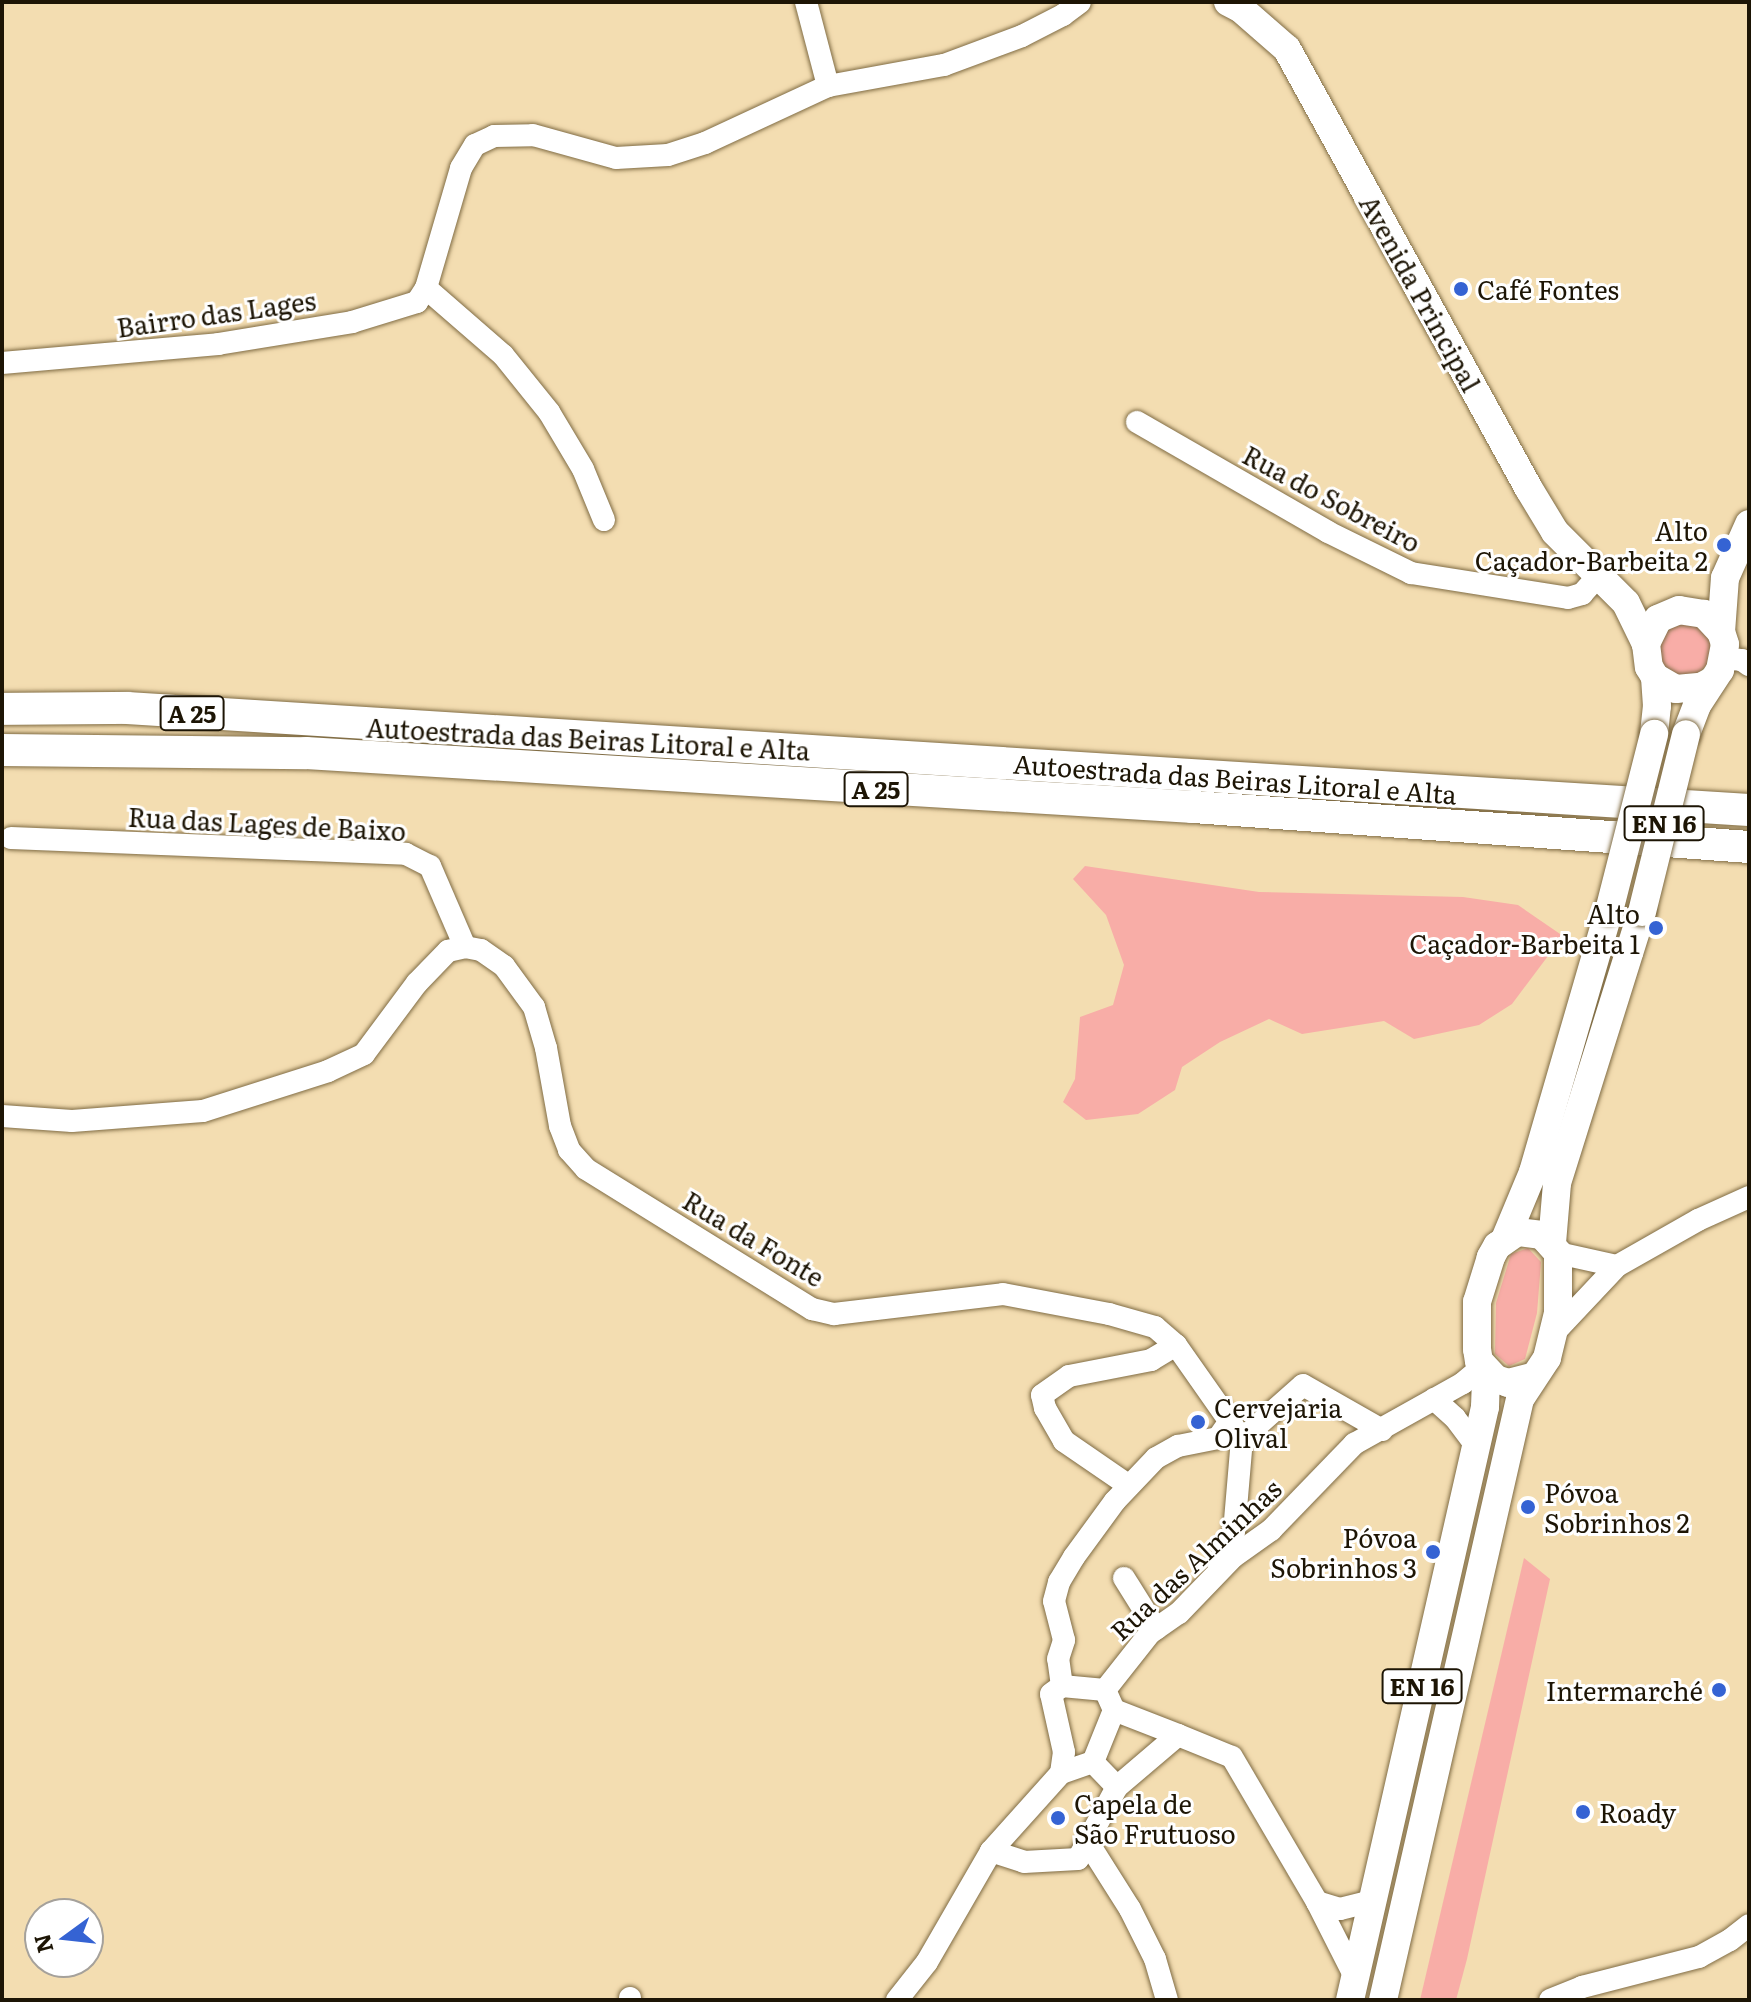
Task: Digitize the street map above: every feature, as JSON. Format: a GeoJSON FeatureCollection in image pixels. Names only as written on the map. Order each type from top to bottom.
{"type":"FeatureCollection","features":[{"type":"Feature","properties":{"kind":"highway","name":"Autoestrada das Beiras Litoral e Alta"},"geometry":{"type":"LineString","coordinates":[[2,709],[127,708],[1749,810]]}},
{"type":"Feature","properties":{"kind":"highway","name":"Autoestrada das Beiras Litoral e Alta"},"geometry":{"type":"LineString","coordinates":[[2,750],[306,753],[1193,807],[1749,847]]}},
{"type":"Feature","properties":{"kind":"main road","name":"Avenida Principal"},"geometry":{"type":"LineString","coordinates":[[1228,2],[1240,8],[1287,49],[1529,489],[1555,532],[1606,582],[1635,617],[1646,644]]}},
{"type":"Feature","properties":{"kind":"main road","name":"EN 16"},"geometry":{"type":"LineString","coordinates":[[1383,2000],[1520,1399],[1547,1358],[1558,1313],[1555,1248],[1557,1183],[1642,912],[1686,734],[1727,659],[1725,578],[1749,524]]}},
{"type":"Feature","properties":{"kind":"main road","name":"EN 16"},"geometry":{"type":"LineString","coordinates":[[1353,1988],[1485,1407],[1485,1369],[1477,1349],[1477,1302],[1491,1257],[1506,1237],[1533,1172],[1609,911],[1654,734],[1655,677],[1649,667],[1646,644],[1658,619],[1685,610],[1725,578]]}},
{"type":"Feature","properties":{"kind":"main road","name":"Avenida Principal"},"geometry":{"type":"LineString","coordinates":[[1606,582],[1643,603],[1685,610]]}},
{"type":"Feature","properties":{"kind":"main road"},"geometry":{"type":"LineString","coordinates":[[1655,677],[1676,689],[1701,687],[1727,659],[1714,621],[1685,610]]}},
{"type":"Feature","properties":{"kind":"main road"},"geometry":{"type":"LineString","coordinates":[[1506,1237],[1529,1232],[1555,1248]]}},
{"type":"Feature","properties":{"kind":"main road"},"geometry":{"type":"LineString","coordinates":[[1485,1369],[1508,1383],[1532,1377]]}},
{"type":"Feature","properties":{"kind":"street"},"geometry":{"type":"LineString","coordinates":[[806,2],[828,86]]}},
{"type":"Feature","properties":{"kind":"street"},"geometry":{"type":"LineString","coordinates":[[604,520],[583,469],[549,412],[503,355],[426,288],[461,168],[475,145],[494,136],[533,135],[616,158],[668,155],[705,143],[828,86],[944,65],[1022,36],[1063,15],[1080,2]]}},
{"type":"Feature","properties":{"kind":"street","name":"Bairro das Lages"},"geometry":{"type":"LineString","coordinates":[[2,363],[218,344],[337,325],[417,302],[426,288]]}},
{"type":"Feature","properties":{"kind":"street","name":"Rua do Sobreiro"},"geometry":{"type":"LineString","coordinates":[[1137,422],[1315,525],[1411,573],[1568,598],[1606,582]]}},
{"type":"Feature","properties":{"kind":"street","name":"Rua das Lages de Baixo"},"geometry":{"type":"LineString","coordinates":[[11,838],[406,854],[430,866],[465,947]]}},
{"type":"Feature","properties":{"kind":"street"},"geometry":{"type":"LineString","coordinates":[[2,1116],[72,1121],[203,1111],[328,1071],[364,1054],[438,959],[448,951],[465,947]]}},
{"type":"Feature","properties":{"kind":"street","name":"Rua da Fonte"},"geometry":{"type":"LineString","coordinates":[[465,947],[481,950],[504,966],[534,1007],[546,1048],[560,1126],[569,1150],[586,1169],[812,1309],[834,1314],[1003,1294],[1109,1314],[1155,1327],[1171,1339]]}},
{"type":"Feature","properties":{"kind":"street"},"geometry":{"type":"LineString","coordinates":[[1553,1334],[1617,1266],[1698,1220],[1749,1197]]}},
{"type":"Feature","properties":{"kind":"street"},"geometry":{"type":"LineString","coordinates":[[1555,1248],[1617,1266]]}},
{"type":"Feature","properties":{"kind":"street"},"geometry":{"type":"LineString","coordinates":[[1128,1485],[1064,1441],[1045,1408],[1042,1395],[1069,1376],[1151,1360],[1171,1339],[1235,1430],[1234,1532],[1217,1572]]}},
{"type":"Feature","properties":{"kind":"street"},"geometry":{"type":"LineString","coordinates":[[1476,1446],[1455,1418],[1434,1399],[1485,1369]]}},
{"type":"Feature","properties":{"kind":"street"},"geometry":{"type":"LineString","coordinates":[[1062,1686],[1058,1659],[1064,1640],[1054,1601],[1059,1582],[1128,1485],[1165,1451],[1218,1438],[1235,1430],[1303,1385],[1382,1430]]}},
{"type":"Feature","properties":{"kind":"street","name":"Rua das Alminhas"},"geometry":{"type":"LineString","coordinates":[[1093,1762],[1110,1700],[1129,1655],[1156,1629],[1179,1613],[1217,1572],[1271,1530],[1354,1444],[1434,1399]]}},
{"type":"Feature","properties":{"kind":"street"},"geometry":{"type":"LineString","coordinates":[[1124,1578],[1156,1629]]}},
{"type":"Feature","properties":{"kind":"street"},"geometry":{"type":"LineString","coordinates":[[1062,1686],[1110,1700],[1178,1735],[1232,1757],[1317,1902],[1353,1988]]}},
{"type":"Feature","properties":{"kind":"street"},"geometry":{"type":"LineString","coordinates":[[1061,1773],[1064,1752],[1051,1694],[1062,1686]]}},
{"type":"Feature","properties":{"kind":"street"},"geometry":{"type":"LineString","coordinates":[[991,1851],[1024,1862],[1078,1859],[1117,1787],[1178,1735]]}},
{"type":"Feature","properties":{"kind":"street"},"geometry":{"type":"LineString","coordinates":[[897,2000],[927,1962],[991,1851],[1061,1773],[1093,1762],[1117,1787]]}},
{"type":"Feature","properties":{"kind":"street"},"geometry":{"type":"LineString","coordinates":[[1087,1841],[1130,1909],[1155,1959],[1167,2000]]}},
{"type":"Feature","properties":{"kind":"street"},"geometry":{"type":"LineString","coordinates":[[1317,1902],[1340,1909],[1373,1901]]}},
{"type":"Feature","properties":{"kind":"street"},"geometry":{"type":"LineString","coordinates":[[1550,2000],[1582,1987],[1699,1957],[1749,1925]]}},
{"type":"Feature","properties":{"kind":"shaded area"},"geometry":{"type":"Polygon","coordinates":[[[1685,624],[1704,631],[1711,650],[1704,669],[1685,676],[1666,669],[1659,650],[1666,631],[1685,624]]]}},
{"type":"Feature","properties":{"kind":"shaded area"},"geometry":{"type":"Polygon","coordinates":[[[1085,866],[1259,892],[1463,897],[1518,905],[1563,936],[1512,1004],[1479,1025],[1414,1039],[1384,1021],[1302,1034],[1269,1019],[1220,1042],[1182,1067],[1175,1090],[1138,1114],[1086,1120],[1063,1102],[1075,1079],[1080,1017],[1113,1005],[1124,965],[1106,915],[1073,879],[1085,866]]]}},
{"type":"Feature","properties":{"kind":"shaded area"},"geometry":{"type":"Polygon","coordinates":[[[1528,1248],[1541,1262],[1537,1313],[1525,1359],[1509,1366],[1495,1354],[1496,1303],[1511,1254],[1528,1248]]]}},
{"type":"Feature","properties":{"kind":"shaded area"},"geometry":{"type":"Polygon","coordinates":[[[1524,1558],[1550,1579],[1467,1959],[1456,2000],[1420,2000],[1524,1558]]]}},
{"type":"Feature","properties":{"kind":"place","name":"Café Fontes"},"geometry":{"type":"Point","coordinates":[1461,289]}},
{"type":"Feature","properties":{"kind":"place","name":"Alto Caçador-Barbeita 2"},"geometry":{"type":"Point","coordinates":[1724,545]}},
{"type":"Feature","properties":{"kind":"place","name":"Alto Caçador-Barbeita 1"},"geometry":{"type":"Point","coordinates":[1656,928]}},
{"type":"Feature","properties":{"kind":"place","name":"Cervejaria Olival"},"geometry":{"type":"Point","coordinates":[1198,1422]}},
{"type":"Feature","properties":{"kind":"place","name":"Póvoa Sobrinhos 2"},"geometry":{"type":"Point","coordinates":[1528,1507]}},
{"type":"Feature","properties":{"kind":"place","name":"Póvoa Sobrinhos 3"},"geometry":{"type":"Point","coordinates":[1433,1552]}},
{"type":"Feature","properties":{"kind":"place","name":"Intermarché"},"geometry":{"type":"Point","coordinates":[1719,1690]}},
{"type":"Feature","properties":{"kind":"place","name":"Roady"},"geometry":{"type":"Point","coordinates":[1583,1812]}},
{"type":"Feature","properties":{"kind":"place","name":"Capela de São Frutuoso"},"geometry":{"type":"Point","coordinates":[1058,1818]}}]}
